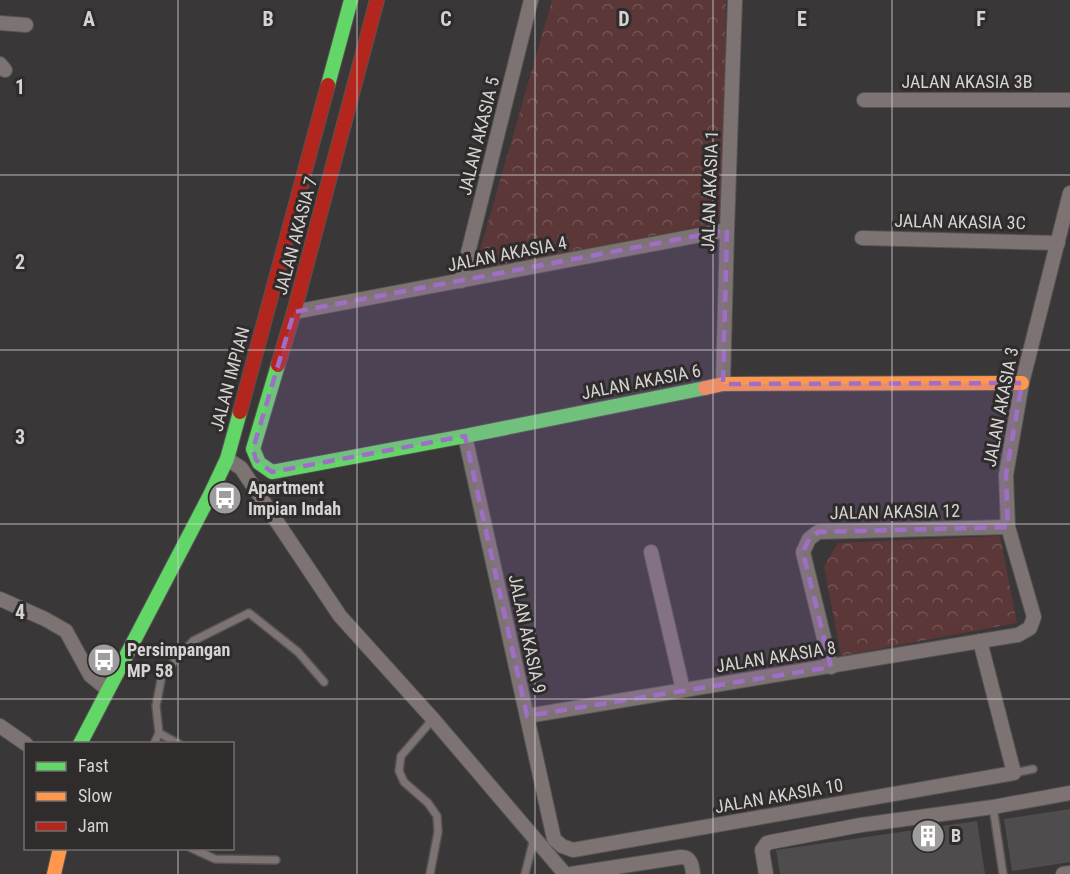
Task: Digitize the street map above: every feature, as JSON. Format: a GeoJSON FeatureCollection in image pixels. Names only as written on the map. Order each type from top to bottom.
{"type":"FeatureCollection","features":[{"type":"Feature","properties":{"kind":"street","name":"JALAN IMPIAN"},"geometry":{"type":"LineString","coordinates":[[81,742],[210,497],[226,459],[351,0]]}},
{"type":"Feature","properties":{"kind":"street","name":"JALAN AKASIA 7"},"geometry":{"type":"LineString","coordinates":[[272,472],[262,467],[256,460],[253,449],[294,312],[377,0]]}},
{"type":"Feature","properties":{"kind":"street","name":"JALAN AKASIA 5"},"geometry":{"type":"LineString","coordinates":[[461,281],[531,0]]}},
{"type":"Feature","properties":{"kind":"street","name":"JALAN AKASIA 1"},"geometry":{"type":"LineString","coordinates":[[723,384],[735,0]]}},
{"type":"Feature","properties":{"kind":"street"},"geometry":{"type":"LineString","coordinates":[[0,23],[26,25]]}},
{"type":"Feature","properties":{"kind":"street","name":"JALAN AKASIA 3B"},"geometry":{"type":"LineString","coordinates":[[864,100],[1070,100]]}},
{"type":"Feature","properties":{"kind":"street","name":"JALAN AKASIA 3"},"geometry":{"type":"LineString","coordinates":[[1030,628],[1034,617],[1008,527],[1006,475],[1022,383],[1070,193]]}},
{"type":"Feature","properties":{"kind":"street","name":"JALAN AKASIA 4"},"geometry":{"type":"LineString","coordinates":[[294,312],[727,230]]}},
{"type":"Feature","properties":{"kind":"street","name":"JALAN AKASIA 3C"},"geometry":{"type":"LineString","coordinates":[[862,238],[1058,243]]}},
{"type":"Feature","properties":{"kind":"street","name":"JALAN AKASIA 6"},"geometry":{"type":"LineString","coordinates":[[272,472],[723,384],[1022,383]]}},
{"type":"Feature","properties":{"kind":"street","name":"JALAN AKASIA 9"},"geometry":{"type":"LineString","coordinates":[[465,436],[554,839]]}},
{"type":"Feature","properties":{"kind":"street"},"geometry":{"type":"LineString","coordinates":[[226,459],[241,468],[340,615],[433,719],[565,874]]}},
{"type":"Feature","properties":{"kind":"street","name":"JALAN AKASIA 12"},"geometry":{"type":"LineString","coordinates":[[831,666],[803,552],[809,539],[818,532],[1008,527]]}},
{"type":"Feature","properties":{"kind":"street"},"geometry":{"type":"LineString","coordinates":[[651,552],[683,690]]}},
{"type":"Feature","properties":{"kind":"street"},"geometry":{"type":"LineString","coordinates":[[0,599],[45,618],[66,631],[90,675],[107,689]]}},
{"type":"Feature","properties":{"kind":"street","name":"JALAN AKASIA 8"},"geometry":{"type":"LineString","coordinates":[[527,716],[1018,635],[1030,628]]}},
{"type":"Feature","properties":{"kind":"street"},"geometry":{"type":"LineString","coordinates":[[980,641],[1014,773]]}},
{"type":"Feature","properties":{"kind":"street"},"geometry":{"type":"LineString","coordinates":[[0,726],[24,743]]}},
{"type":"Feature","properties":{"kind":"street","name":"JALAN AKASIA 10"},"geometry":{"type":"LineString","coordinates":[[554,839],[562,846],[573,850],[1014,773]]}},
{"type":"Feature","properties":{"kind":"street"},"geometry":{"type":"LineString","coordinates":[[766,874],[762,850],[767,843],[861,825],[993,807],[1070,793]]}},
{"type":"Feature","properties":{"kind":"street"},"geometry":{"type":"LineString","coordinates":[[54,874],[60,850]]}},
{"type":"Feature","properties":{"kind":"street"},"geometry":{"type":"LineString","coordinates":[[572,874],[681,857],[691,862],[693,874]]}},
{"type":"Feature","properties":{"kind":"street"},"geometry":{"type":"LineString","coordinates":[[1063,874],[1070,873]]}},
{"type":"Feature","properties":{"kind":"lane"},"geometry":{"type":"LineString","coordinates":[[155,742],[159,733],[156,706],[162,675],[193,641],[249,613],[298,652],[324,682]]}},
{"type":"Feature","properties":{"kind":"lane"},"geometry":{"type":"LineString","coordinates":[[430,874],[438,832],[437,816],[429,803],[404,782],[399,771],[401,756],[433,719]]}},
{"type":"Feature","properties":{"kind":"lane"},"geometry":{"type":"LineString","coordinates":[[159,733],[175,742]]}},
{"type":"Feature","properties":{"kind":"lane"},"geometry":{"type":"LineString","coordinates":[[1014,773],[1033,769]]}},
{"type":"Feature","properties":{"kind":"lane"},"geometry":{"type":"LineString","coordinates":[[993,807],[1003,874]]}},
{"type":"Feature","properties":{"kind":"lane"},"geometry":{"type":"LineString","coordinates":[[525,874],[534,838]]}},
{"type":"Feature","properties":{"kind":"lane"},"geometry":{"type":"LineString","coordinates":[[193,850],[215,859],[276,860]]}},
{"type":"Feature","properties":{"kind":"highlighted area"},"geometry":{"type":"Polygon","coordinates":[[[727,230],[723,384],[1022,383],[1006,475],[1008,527],[818,532],[809,539],[803,552],[831,667],[527,716],[465,436],[272,472],[256,460],[253,449],[294,312],[727,230]]]}},
{"type":"Feature","properties":{"kind":"green space"},"geometry":{"type":"Polygon","coordinates":[[[552,0],[726,0],[722,214],[708,225],[488,269],[478,257],[552,0]]]}},
{"type":"Feature","properties":{"kind":"green space"},"geometry":{"type":"Polygon","coordinates":[[[1000,536],[1017,623],[841,656],[824,566],[838,543],[1000,536]]]}},
{"type":"Feature","properties":{"kind":"building"},"geometry":{"type":"Polygon","coordinates":[[[1070,809],[1070,862],[1012,871],[1004,819],[1070,809]]]}},
{"type":"Feature","properties":{"kind":"building","name":"B"},"geometry":{"type":"Polygon","coordinates":[[[977,821],[985,874],[780,874],[776,850],[977,821]]]}},
{"type":"Feature","properties":{"kind":"traffic: fast"},"geometry":{"type":"LineString","coordinates":[[328,85],[351,0]]}},
{"type":"Feature","properties":{"kind":"traffic: fast"},"geometry":{"type":"LineString","coordinates":[[278,365],[253,449],[259,463],[272,472],[705,388]]}},
{"type":"Feature","properties":{"kind":"traffic: fast"},"geometry":{"type":"LineString","coordinates":[[81,742],[210,495],[227,459],[240,412]]}},
{"type":"Feature","properties":{"kind":"traffic: slow"},"geometry":{"type":"LineString","coordinates":[[705,388],[723,384],[1022,383]]}},
{"type":"Feature","properties":{"kind":"traffic: slow"},"geometry":{"type":"LineString","coordinates":[[54,874],[60,850]]}},
{"type":"Feature","properties":{"kind":"traffic: jam"},"geometry":{"type":"LineString","coordinates":[[278,365],[377,0]]}},
{"type":"Feature","properties":{"kind":"traffic: jam"},"geometry":{"type":"LineString","coordinates":[[240,412],[328,85]]}},
{"type":"Feature","properties":{"kind":"place","name":"Apartment Impian Indah"},"geometry":{"type":"Point","coordinates":[225,498]}},
{"type":"Feature","properties":{"kind":"place","name":"Persimpangan MP 58"},"geometry":{"type":"Point","coordinates":[104,660]}},
{"type":"Feature","properties":{"kind":"place","name":"B"},"geometry":{"type":"Point","coordinates":[928,836]}}]}
